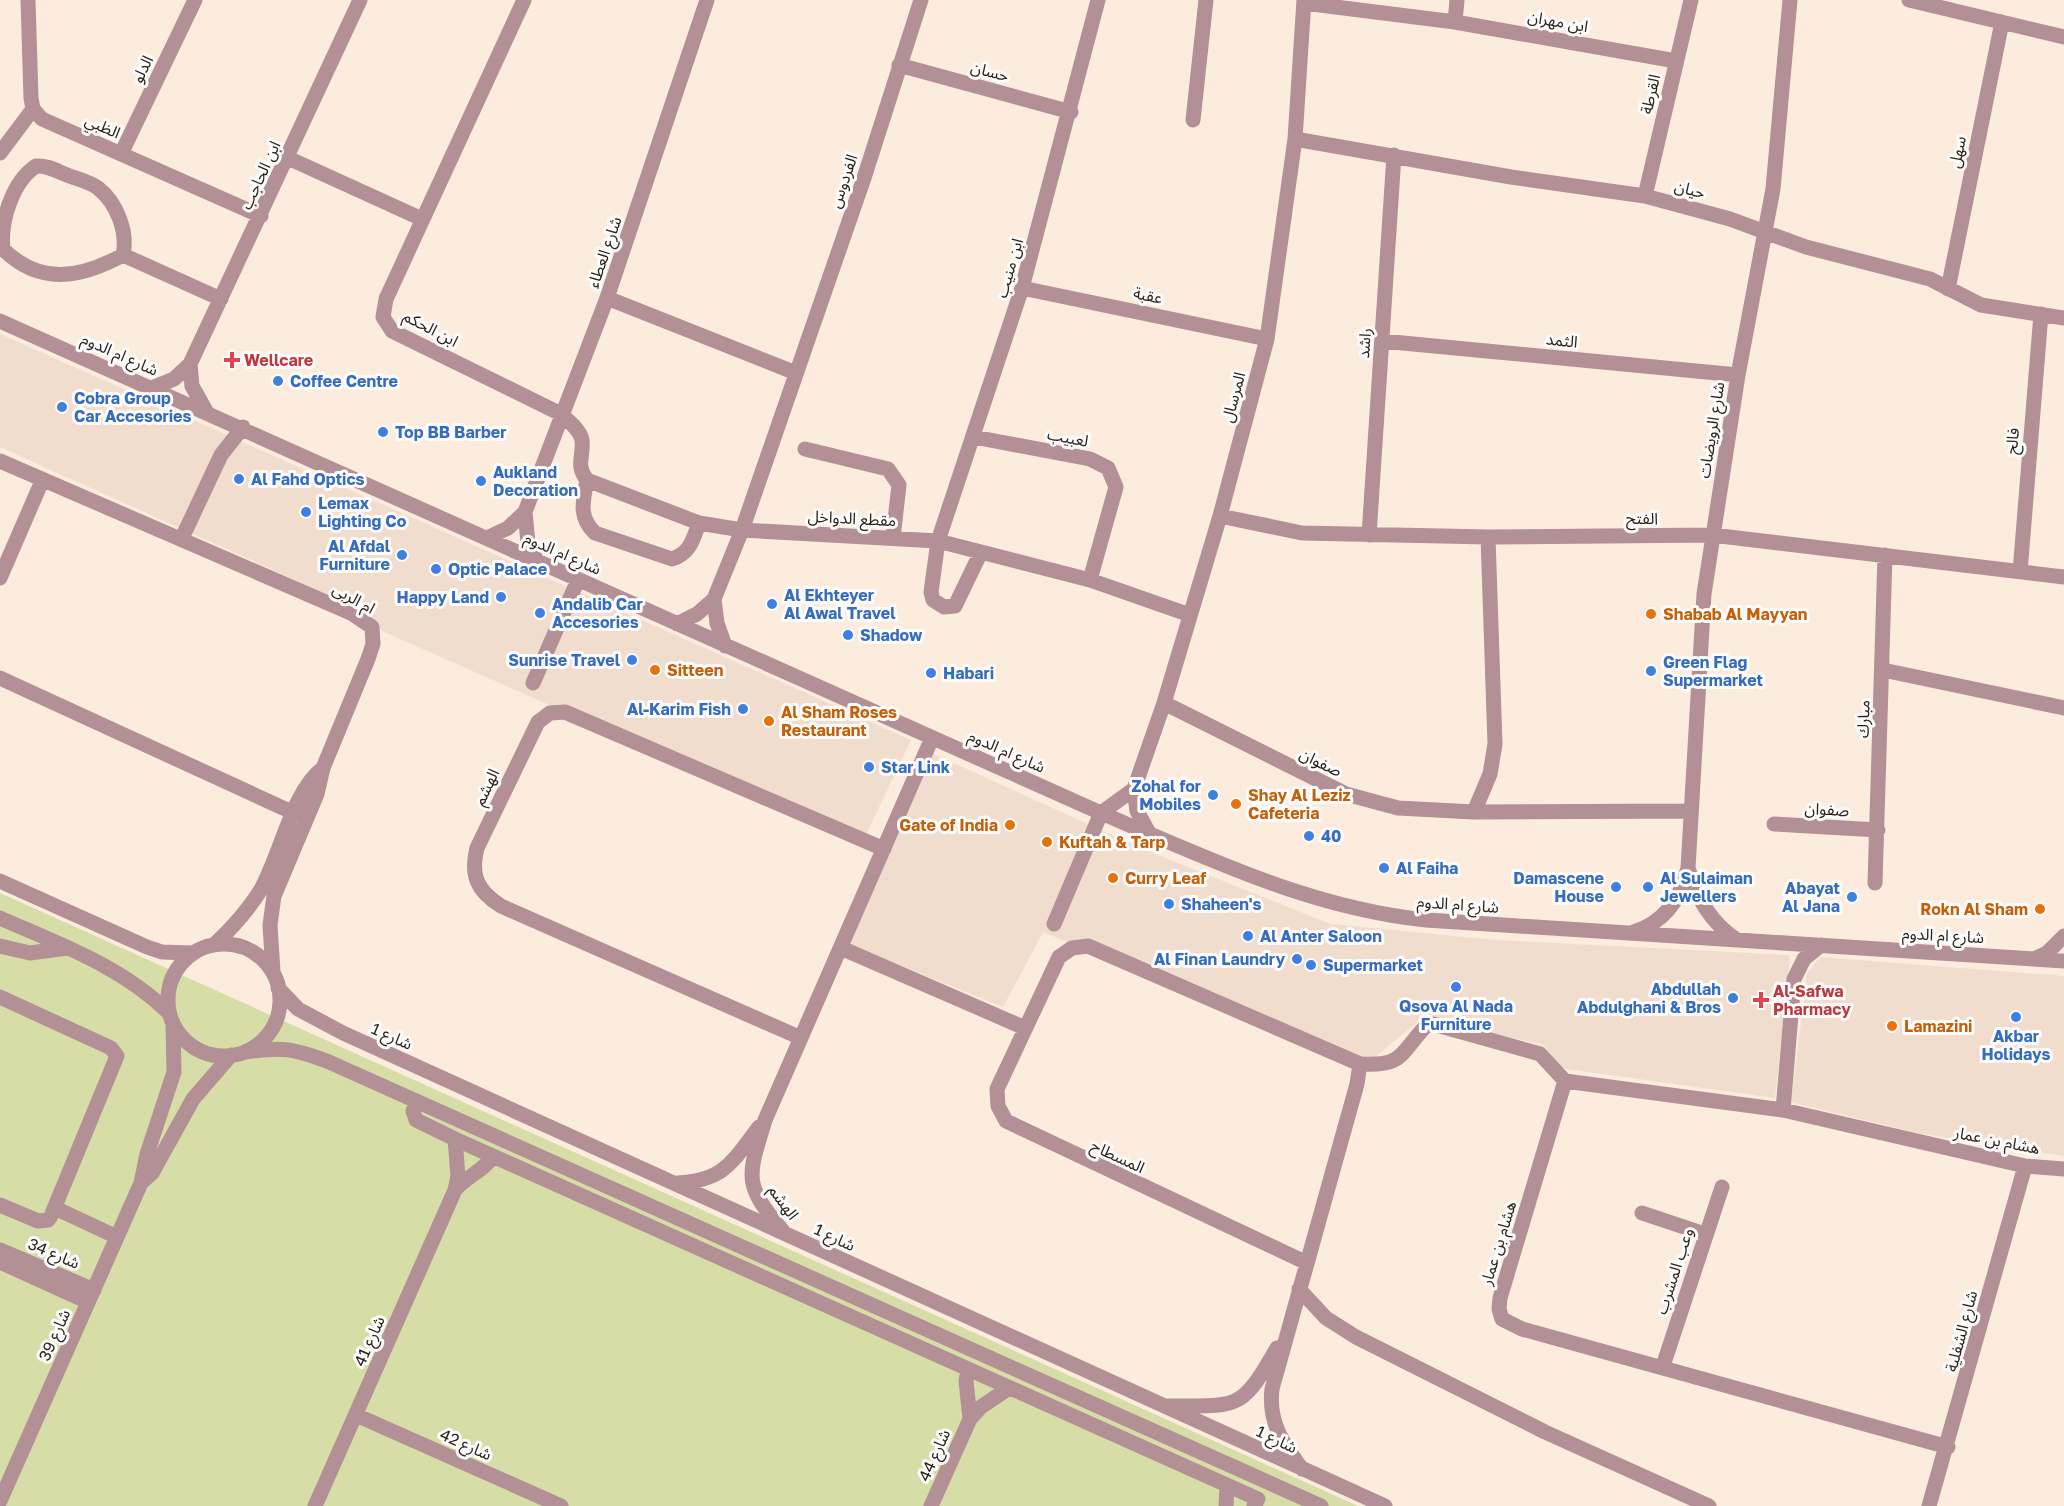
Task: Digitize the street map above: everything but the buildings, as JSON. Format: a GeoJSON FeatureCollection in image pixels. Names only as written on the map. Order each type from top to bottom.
{"type":"FeatureCollection","features":[{"type":"Feature","properties":{"kind":"street"},"geometry":{"type":"LineString","coordinates":[[0,153],[33,109],[27,0]]}},
{"type":"Feature","properties":{"kind":"street","name":"الدلو"},"geometry":{"type":"LineString","coordinates":[[121,154],[195,0]]}},
{"type":"Feature","properties":{"kind":"street","name":"ابن الحاجب"},"geometry":{"type":"LineString","coordinates":[[152,388],[174,379],[190,364],[360,0]]}},
{"type":"Feature","properties":{"kind":"street","name":"ابن الحكم"},"geometry":{"type":"LineString","coordinates":[[524,0],[386,299],[383,317],[392,331],[561,414]]}},
{"type":"Feature","properties":{"kind":"street","name":"شارع العطاء"},"geometry":{"type":"LineString","coordinates":[[537,561],[528,543],[525,512],[607,298],[707,0]]}},
{"type":"Feature","properties":{"kind":"street","name":"الفردوس"},"geometry":{"type":"LineString","coordinates":[[677,624],[697,615],[714,599],[742,530],[864,178],[921,0]]}},
{"type":"Feature","properties":{"kind":"street","name":"ابن منيب"},"geometry":{"type":"LineString","coordinates":[[981,552],[958,602],[950,608],[944,607],[931,596],[938,541],[1022,288],[1071,112],[1098,0]]}},
{"type":"Feature","properties":{"kind":"street"},"geometry":{"type":"LineString","coordinates":[[1193,120],[1206,0]]}},
{"type":"Feature","properties":{"kind":"street"},"geometry":{"type":"LineString","coordinates":[[1455,22],[1457,0]]}},
{"type":"Feature","properties":{"kind":"street","name":"القرطة"},"geometry":{"type":"LineString","coordinates":[[1645,196],[1691,0]]}},
{"type":"Feature","properties":{"kind":"street","name":"شارع الرويضات"},"geometry":{"type":"LineString","coordinates":[[1631,933],[1651,924],[1668,911],[1680,892],[1688,868],[1701,624],[1712,535],[1738,375],[1766,232],[1776,160],[1790,0]]}},
{"type":"Feature","properties":{"kind":"street"},"geometry":{"type":"LineString","coordinates":[[1909,0],[2064,37]]}},
{"type":"Feature","properties":{"kind":"street","name":"ابن مهران"},"geometry":{"type":"LineString","coordinates":[[1304,1],[1455,22],[1676,60]]}},
{"type":"Feature","properties":{"kind":"street","name":"المرسال"},"geometry":{"type":"LineString","coordinates":[[1134,789],[1164,703],[1220,516],[1267,339],[1295,139],[1304,1]]}},
{"type":"Feature","properties":{"kind":"street","name":"سهل"},"geometry":{"type":"LineString","coordinates":[[1948,289],[2002,22]]}},
{"type":"Feature","properties":{"kind":"street","name":"حسان"},"geometry":{"type":"LineString","coordinates":[[899,64],[1071,112]]}},
{"type":"Feature","properties":{"kind":"street","name":"الظبي"},"geometry":{"type":"LineString","coordinates":[[33,109],[42,119],[261,216]]}},
{"type":"Feature","properties":{"kind":"street","name":"حيان"},"geometry":{"type":"LineString","coordinates":[[1295,139],[1511,177],[1645,196],[1730,219],[1806,247],[1921,276],[1981,305],[2064,318]]}},
{"type":"Feature","properties":{"kind":"street","name":"راشد"},"geometry":{"type":"LineString","coordinates":[[1369,534],[1394,155]]}},
{"type":"Feature","properties":{"kind":"street"},"geometry":{"type":"LineString","coordinates":[[288,158],[422,219]]}},
{"type":"Feature","properties":{"kind":"street"},"geometry":{"type":"LineString","coordinates":[[42,166],[97,187],[107,198],[123,228],[126,241],[123,255],[108,264],[68,276],[42,273],[13,259],[3,249],[4,222],[10,205],[29,171],[42,166]]}},
{"type":"Feature","properties":{"kind":"street"},"geometry":{"type":"LineString","coordinates":[[123,255],[221,299]]}},
{"type":"Feature","properties":{"kind":"street","name":"عقبة"},"geometry":{"type":"LineString","coordinates":[[1022,288],[1267,339]]}},
{"type":"Feature","properties":{"kind":"street"},"geometry":{"type":"LineString","coordinates":[[607,298],[796,373]]}},
{"type":"Feature","properties":{"kind":"street","name":"فالح"},"geometry":{"type":"LineString","coordinates":[[2020,572],[2041,314]]}},
{"type":"Feature","properties":{"kind":"street","name":"شارع ام الدوم"},"geometry":{"type":"LineString","coordinates":[[0,321],[243,427],[725,646],[1101,813],[1288,891],[1373,914],[1426,920],[2064,961]]}},
{"type":"Feature","properties":{"kind":"street","name":"الثمد"},"geometry":{"type":"LineString","coordinates":[[1382,341],[1738,375]]}},
{"type":"Feature","properties":{"kind":"street"},"geometry":{"type":"LineString","coordinates":[[190,364],[192,386],[206,411]]}},
{"type":"Feature","properties":{"kind":"street"},"geometry":{"type":"LineString","coordinates":[[561,414],[578,430],[582,439],[578,462],[580,471],[587,480],[582,514],[587,525],[595,533],[672,559],[682,555],[689,548],[699,523]]}},
{"type":"Feature","properties":{"kind":"street"},"geometry":{"type":"LineString","coordinates":[[182,538],[221,455],[243,427]]}},
{"type":"Feature","properties":{"kind":"street","name":"لعبيب"},"geometry":{"type":"LineString","coordinates":[[974,437],[1090,459],[1108,468],[1116,487],[1090,580]]}},
{"type":"Feature","properties":{"kind":"street"},"geometry":{"type":"LineString","coordinates":[[805,449],[888,469],[899,485],[893,538]]}},
{"type":"Feature","properties":{"kind":"street","name":"ام الربى"},"geometry":{"type":"LineString","coordinates":[[0,461],[351,613],[372,627],[373,644],[368,659],[323,768],[320,787],[274,896],[270,935],[273,972]]}},
{"type":"Feature","properties":{"kind":"street","name":"مقطع الدواخل"},"geometry":{"type":"LineString","coordinates":[[587,480],[699,523],[742,530],[938,541],[1090,580],[1190,615]]}},
{"type":"Feature","properties":{"kind":"street"},"geometry":{"type":"LineString","coordinates":[[0,578],[42,481]]}},
{"type":"Feature","properties":{"kind":"street"},"geometry":{"type":"LineString","coordinates":[[487,538],[508,528],[525,512]]}},
{"type":"Feature","properties":{"kind":"street","name":"الفتح"},"geometry":{"type":"LineString","coordinates":[[1220,516],[1302,533],[1488,537],[1712,535],[2064,577]]}},
{"type":"Feature","properties":{"kind":"street"},"geometry":{"type":"LineString","coordinates":[[1474,812],[1490,774],[1495,744],[1488,537]]}},
{"type":"Feature","properties":{"kind":"street","name":"مبارك"},"geometry":{"type":"LineString","coordinates":[[1875,884],[1885,555]]}},
{"type":"Feature","properties":{"kind":"street"},"geometry":{"type":"LineString","coordinates":[[533,683],[578,579]]}},
{"type":"Feature","properties":{"kind":"street"},"geometry":{"type":"LineString","coordinates":[[714,599],[717,623],[725,646]]}},
{"type":"Feature","properties":{"kind":"street"},"geometry":{"type":"LineString","coordinates":[[1883,670],[2064,708]]}},
{"type":"Feature","properties":{"kind":"street"},"geometry":{"type":"LineString","coordinates":[[0,678],[294,813]]}},
{"type":"Feature","properties":{"kind":"street","name":"صفوان"},"geometry":{"type":"LineString","coordinates":[[1164,703],[1346,794],[1398,808],[1474,812],[1692,811]]}},
{"type":"Feature","properties":{"kind":"street","name":"الهشم"},"geometry":{"type":"LineString","coordinates":[[801,1038],[501,906],[486,897],[476,882],[473,865],[477,848],[538,722],[550,713],[565,712],[884,849]]}},
{"type":"Feature","properties":{"kind":"street","name":"الهشم"},"geometry":{"type":"LineString","coordinates":[[786,1235],[761,1205],[750,1177],[765,1120],[932,738]]}},
{"type":"Feature","properties":{"kind":"street","name":"ام الربى"},"geometry":{"type":"LineString","coordinates":[[215,944],[243,914],[260,890],[311,780],[323,768]]}},
{"type":"Feature","properties":{"kind":"street"},"geometry":{"type":"LineString","coordinates":[[1054,924],[1101,813],[1134,789],[1137,811],[1149,833]]}},
{"type":"Feature","properties":{"kind":"street","name":"صفوان"},"geometry":{"type":"LineString","coordinates":[[1774,824],[1878,830]]}},
{"type":"Feature","properties":{"kind":"street","name":"شارع الرويضات"},"geometry":{"type":"LineString","coordinates":[[1688,868],[1693,886],[1707,913],[1727,933],[1739,941]]}},
{"type":"Feature","properties":{"kind":"street"},"geometry":{"type":"LineString","coordinates":[[0,882],[162,952],[192,953],[215,944],[238,945],[258,955],[273,972],[278,988],[279,1008],[273,1026],[261,1041],[238,1054]]}},
{"type":"Feature","properties":{"kind":"street"},"geometry":{"type":"LineString","coordinates":[[0,918],[123,974],[148,992],[171,1018],[187,1043],[208,1054],[238,1054],[278,1047],[292,1049],[417,1102],[1321,1506]]}},
{"type":"Feature","properties":{"kind":"street"},"geometry":{"type":"LineString","coordinates":[[2036,958],[2047,953],[2064,936]]}},
{"type":"Feature","properties":{"kind":"street"},"geometry":{"type":"LineString","coordinates":[[1783,1110],[1794,979],[1804,959],[1821,945]]}},
{"type":"Feature","properties":{"kind":"street"},"geometry":{"type":"LineString","coordinates":[[0,946],[30,953],[68,948]]}},
{"type":"Feature","properties":{"kind":"street","name":"المسطاح"},"geometry":{"type":"LineString","coordinates":[[1307,1263],[1006,1121],[998,1106],[998,1089],[1059,957],[1072,948],[1088,946],[1360,1064],[1388,1064],[1399,1058],[1426,1026],[1433,1024],[1540,1054],[1565,1081]]}},
{"type":"Feature","properties":{"kind":"street"},"geometry":{"type":"LineString","coordinates":[[841,948],[1025,1028]]}},
{"type":"Feature","properties":{"kind":"street"},"geometry":{"type":"LineString","coordinates":[[171,1018],[168,989],[177,969],[192,953]]}},
{"type":"Feature","properties":{"kind":"street","name":"شارع 1"},"geometry":{"type":"LineString","coordinates":[[278,988],[298,1009],[318,1021],[1384,1506]]}},
{"type":"Feature","properties":{"kind":"street"},"geometry":{"type":"LineString","coordinates":[[0,998],[111,1048],[117,1056],[48,1220],[43,1221],[0,1205]]}},
{"type":"Feature","properties":{"kind":"street","name":"شارع 39"},"geometry":{"type":"LineString","coordinates":[[0,1501],[141,1183],[147,1154],[172,1081],[171,1018]]}},
{"type":"Feature","properties":{"kind":"street","name":"شارع 39"},"geometry":{"type":"LineString","coordinates":[[141,1183],[152,1173],[193,1099],[238,1054]]}},
{"type":"Feature","properties":{"kind":"street"},"geometry":{"type":"LineString","coordinates":[[1303,1471],[1275,1430],[1271,1415],[1272,1389],[1286,1332],[1357,1084],[1360,1064]]}},
{"type":"Feature","properties":{"kind":"street","name":"هشام بن عمار"},"geometry":{"type":"LineString","coordinates":[[1948,1447],[1522,1329],[1502,1319],[1500,1298],[1565,1081],[1783,1110],[2025,1166],[2064,1169]]}},
{"type":"Feature","properties":{"kind":"street"},"geometry":{"type":"LineString","coordinates":[[417,1102],[413,1111],[416,1120],[492,1157],[1227,1486],[1256,1503]]}},
{"type":"Feature","properties":{"kind":"street","name":"الهشم"},"geometry":{"type":"LineString","coordinates":[[676,1183],[708,1180],[717,1175],[733,1160],[765,1120]]}},
{"type":"Feature","properties":{"kind":"street","name":"شارع 41"},"geometry":{"type":"LineString","coordinates":[[315,1506],[455,1190],[458,1176],[455,1139]]}},
{"type":"Feature","properties":{"kind":"street","name":"شارع 41"},"geometry":{"type":"LineString","coordinates":[[455,1190],[467,1177],[487,1165],[492,1157]]}},
{"type":"Feature","properties":{"kind":"street","name":"شارع الشفلية"},"geometry":{"type":"LineString","coordinates":[[1929,1506],[1948,1447],[2025,1166]]}},
{"type":"Feature","properties":{"kind":"street","name":"وعب المشرب"},"geometry":{"type":"LineString","coordinates":[[1662,1366],[1722,1187]]}},
{"type":"Feature","properties":{"kind":"street"},"geometry":{"type":"LineString","coordinates":[[55,1208],[117,1237]]}},
{"type":"Feature","properties":{"kind":"street"},"geometry":{"type":"LineString","coordinates":[[1642,1213],[1705,1234]]}},
{"type":"Feature","properties":{"kind":"street","name":"شارع 34"},"geometry":{"type":"LineString","coordinates":[[0,1250],[91,1296]]}},
{"type":"Feature","properties":{"kind":"street","name":"شارع 34"},"geometry":{"type":"LineString","coordinates":[[0,1262],[91,1296]]}},
{"type":"Feature","properties":{"kind":"street"},"geometry":{"type":"LineString","coordinates":[[1299,1289],[1326,1318],[1356,1337],[1545,1432],[1708,1506]]}},
{"type":"Feature","properties":{"kind":"street"},"geometry":{"type":"LineString","coordinates":[[1161,1406],[1228,1404],[1242,1398],[1258,1382],[1286,1332]]}},
{"type":"Feature","properties":{"kind":"street","name":"شارع 44"},"geometry":{"type":"LineString","coordinates":[[968,1370],[966,1381],[970,1419]]}},
{"type":"Feature","properties":{"kind":"street","name":"شارع 44"},"geometry":{"type":"LineString","coordinates":[[931,1506],[970,1419],[981,1407],[1001,1396],[1009,1388]]}},
{"type":"Feature","properties":{"kind":"street","name":"شارع 42"},"geometry":{"type":"LineString","coordinates":[[356,1415],[561,1506]]}},
{"type":"Feature","properties":{"kind":"street"},"geometry":{"type":"LineString","coordinates":[[1226,1506],[1227,1486]]}},
{"type":"Feature","properties":{"kind":"shaded area"},"geometry":{"type":"Polygon","coordinates":[[[0,334],[911,740],[862,843],[384,632],[351,605],[0,447],[0,334]]]}},
{"type":"Feature","properties":{"kind":"shaded area"},"geometry":{"type":"Polygon","coordinates":[[[929,752],[1141,848],[1330,924],[1496,940],[1790,955],[1775,1098],[1560,1068],[1543,1044],[1420,1020],[1374,1058],[1348,1058],[1043,932],[1003,1007],[841,941],[929,752]]]}},
{"type":"Feature","properties":{"kind":"shaded area"},"geometry":{"type":"Polygon","coordinates":[[[1820,957],[2064,976],[2064,1156],[1918,1133],[1791,1102],[1807,974],[1820,957]]]}},
{"type":"Feature","properties":{"kind":"green space"},"geometry":{"type":"Polygon","coordinates":[[[0,893],[1358,1506],[0,1506],[0,893]]]}},
{"type":"Feature","properties":{"kind":"place","name":"Wellcare"},"geometry":{"type":"Point","coordinates":[232,360]}},
{"type":"Feature","properties":{"kind":"place","name":"Coffee Centre"},"geometry":{"type":"Point","coordinates":[278,381]}},
{"type":"Feature","properties":{"kind":"place","name":"Cobra Group Car Accesories"},"geometry":{"type":"Point","coordinates":[62,407]}},
{"type":"Feature","properties":{"kind":"place","name":"Top BB Barber"},"geometry":{"type":"Point","coordinates":[383,432]}},
{"type":"Feature","properties":{"kind":"place","name":"Al Fahd Optics"},"geometry":{"type":"Point","coordinates":[239,479]}},
{"type":"Feature","properties":{"kind":"place","name":"Aukland Decoration"},"geometry":{"type":"Point","coordinates":[481,481]}},
{"type":"Feature","properties":{"kind":"place","name":"Lemax Lighting Co"},"geometry":{"type":"Point","coordinates":[306,512]}},
{"type":"Feature","properties":{"kind":"place","name":"Al Afdal Furniture"},"geometry":{"type":"Point","coordinates":[402,555]}},
{"type":"Feature","properties":{"kind":"place","name":"Optic Palace"},"geometry":{"type":"Point","coordinates":[436,569]}},
{"type":"Feature","properties":{"kind":"place","name":"Happy Land"},"geometry":{"type":"Point","coordinates":[501,597]}},
{"type":"Feature","properties":{"kind":"place","name":"Al Ekhteyer Al Awal Travel"},"geometry":{"type":"Point","coordinates":[772,604]}},
{"type":"Feature","properties":{"kind":"place","name":"Andalib Car Accesories"},"geometry":{"type":"Point","coordinates":[540,613]}},
{"type":"Feature","properties":{"kind":"place","name":"Shabab Al Mayyan"},"geometry":{"type":"Point","coordinates":[1651,614]}},
{"type":"Feature","properties":{"kind":"place","name":"Shadow"},"geometry":{"type":"Point","coordinates":[848,635]}},
{"type":"Feature","properties":{"kind":"place","name":"Sunrise Travel"},"geometry":{"type":"Point","coordinates":[632,660]}},
{"type":"Feature","properties":{"kind":"place","name":"Sitteen"},"geometry":{"type":"Point","coordinates":[655,670]}},
{"type":"Feature","properties":{"kind":"place","name":"Green Flag Supermarket"},"geometry":{"type":"Point","coordinates":[1651,671]}},
{"type":"Feature","properties":{"kind":"place","name":"Habari"},"geometry":{"type":"Point","coordinates":[931,673]}},
{"type":"Feature","properties":{"kind":"place","name":"Al-Karim Fish"},"geometry":{"type":"Point","coordinates":[743,709]}},
{"type":"Feature","properties":{"kind":"place","name":"Al Sham Roses Restaurant"},"geometry":{"type":"Point","coordinates":[769,721]}},
{"type":"Feature","properties":{"kind":"place","name":"Star Link"},"geometry":{"type":"Point","coordinates":[869,767]}},
{"type":"Feature","properties":{"kind":"place","name":"Zohal for Mobiles"},"geometry":{"type":"Point","coordinates":[1213,795]}},
{"type":"Feature","properties":{"kind":"place","name":"Shay Al Leziz Cafeteria"},"geometry":{"type":"Point","coordinates":[1236,804]}},
{"type":"Feature","properties":{"kind":"place","name":"Gate of India"},"geometry":{"type":"Point","coordinates":[1010,825]}},
{"type":"Feature","properties":{"kind":"place","name":"40"},"geometry":{"type":"Point","coordinates":[1309,836]}},
{"type":"Feature","properties":{"kind":"place","name":"Kuftah & Tarp"},"geometry":{"type":"Point","coordinates":[1047,842]}},
{"type":"Feature","properties":{"kind":"place","name":"Al Faiha"},"geometry":{"type":"Point","coordinates":[1384,868]}},
{"type":"Feature","properties":{"kind":"place","name":"Curry Leaf"},"geometry":{"type":"Point","coordinates":[1113,878]}},
{"type":"Feature","properties":{"kind":"place","name":"Damascene House"},"geometry":{"type":"Point","coordinates":[1616,887]}},
{"type":"Feature","properties":{"kind":"place","name":"Al Sulaiman Jewellers"},"geometry":{"type":"Point","coordinates":[1648,887]}},
{"type":"Feature","properties":{"kind":"place","name":"Abayat Al Jana"},"geometry":{"type":"Point","coordinates":[1852,897]}},
{"type":"Feature","properties":{"kind":"place","name":"Shaheen's"},"geometry":{"type":"Point","coordinates":[1169,904]}},
{"type":"Feature","properties":{"kind":"place","name":"Rokn Al Sham"},"geometry":{"type":"Point","coordinates":[2040,909]}},
{"type":"Feature","properties":{"kind":"place","name":"Al Anter Saloon"},"geometry":{"type":"Point","coordinates":[1248,936]}},
{"type":"Feature","properties":{"kind":"place","name":"Al Finan Laundry"},"geometry":{"type":"Point","coordinates":[1297,959]}},
{"type":"Feature","properties":{"kind":"place","name":"Supermarket"},"geometry":{"type":"Point","coordinates":[1311,965]}},
{"type":"Feature","properties":{"kind":"place","name":"Qsova Al Nada Furniture"},"geometry":{"type":"Point","coordinates":[1456,987]}},
{"type":"Feature","properties":{"kind":"place","name":"Abdullah Abdulghani & Bros"},"geometry":{"type":"Point","coordinates":[1733,998]}},
{"type":"Feature","properties":{"kind":"place","name":"Al-Safwa Pharmacy"},"geometry":{"type":"Point","coordinates":[1761,1000]}},
{"type":"Feature","properties":{"kind":"place","name":"Akbar Holidays"},"geometry":{"type":"Point","coordinates":[2016,1017]}},
{"type":"Feature","properties":{"kind":"place","name":"Lamazini"},"geometry":{"type":"Point","coordinates":[1892,1026]}}]}
